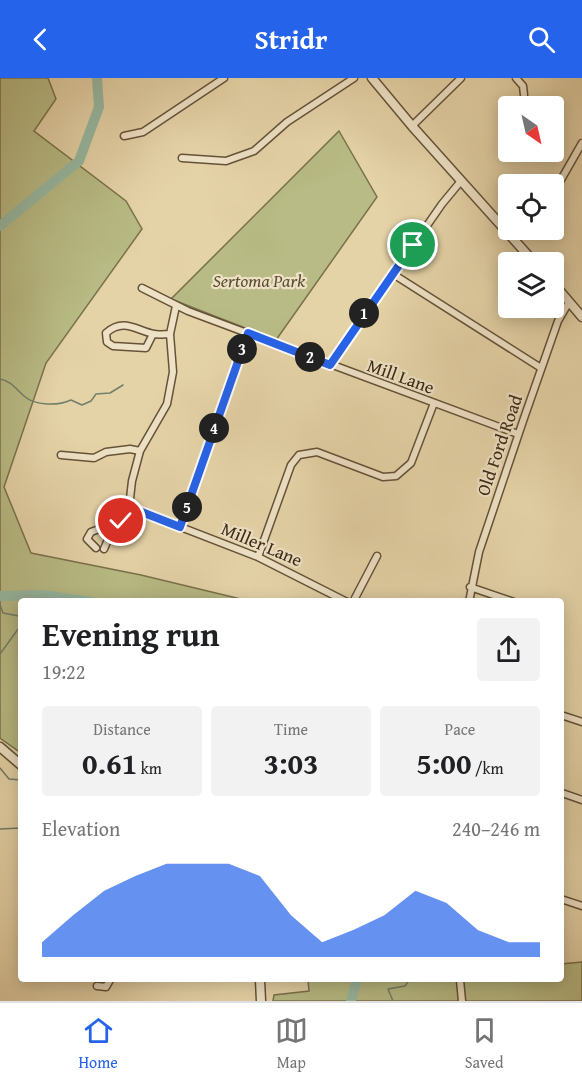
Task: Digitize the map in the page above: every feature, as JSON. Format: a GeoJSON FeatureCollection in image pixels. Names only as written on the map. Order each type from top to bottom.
{"type":"FeatureCollection","features":[{"type":"Feature","properties":{"kind":"street"},"geometry":{"type":"LineString","coordinates":[[124,136],[143,132],[224,78]]}},
{"type":"Feature","properties":{"kind":"street"},"geometry":{"type":"LineString","coordinates":[[182,158],[226,161],[254,152],[287,122],[354,78]]}},
{"type":"Feature","properties":{"kind":"street"},"geometry":{"type":"LineString","coordinates":[[372,78],[498,222]]}},
{"type":"Feature","properties":{"kind":"street"},"geometry":{"type":"LineString","coordinates":[[412,126],[461,78]]}},
{"type":"Feature","properties":{"kind":"street"},"geometry":{"type":"LineString","coordinates":[[516,78],[523,86],[524,95]]}},
{"type":"Feature","properties":{"kind":"street"},"geometry":{"type":"LineString","coordinates":[[564,174],[582,143]]}},
{"type":"Feature","properties":{"kind":"street"},"geometry":{"type":"LineString","coordinates":[[330,365],[442,204],[461,181]]}},
{"type":"Feature","properties":{"kind":"street"},"geometry":{"type":"LineString","coordinates":[[514,240],[525,252]]}},
{"type":"Feature","properties":{"kind":"street"},"geometry":{"type":"LineString","coordinates":[[393,274],[542,368]]}},
{"type":"Feature","properties":{"kind":"street","name":"Mill Lane"},"geometry":{"type":"LineString","coordinates":[[142,288],[176,306],[518,434]]}},
{"type":"Feature","properties":{"kind":"street"},"geometry":{"type":"LineString","coordinates":[[564,296],[582,316]]}},
{"type":"Feature","properties":{"kind":"street","name":"Old Ford Road"},"geometry":{"type":"LineString","coordinates":[[469,598],[479,552],[518,434],[558,321],[569,302]]}},
{"type":"Feature","properties":{"kind":"street"},"geometry":{"type":"LineString","coordinates":[[104,549],[110,535],[129,507],[132,481],[140,451],[162,416],[171,387],[173,372],[170,334],[176,306]]}},
{"type":"Feature","properties":{"kind":"street"},"geometry":{"type":"LineString","coordinates":[[153,334],[146,348],[113,346],[106,342],[105,338],[106,333],[112,328],[128,326],[141,328],[153,334],[170,334]]}},
{"type":"Feature","properties":{"kind":"street"},"geometry":{"type":"LineString","coordinates":[[180,527],[248,333]]}},
{"type":"Feature","properties":{"kind":"street"},"geometry":{"type":"LineString","coordinates":[[258,557],[291,465],[298,455],[317,452],[383,477],[396,476],[411,463],[434,404]]}},
{"type":"Feature","properties":{"kind":"street"},"geometry":{"type":"LineString","coordinates":[[61,455],[94,458],[117,450],[140,451]]}},
{"type":"Feature","properties":{"kind":"street","name":"Miller Lane"},"geometry":{"type":"LineString","coordinates":[[129,507],[258,557],[339,598]]}},
{"type":"Feature","properties":{"kind":"street"},"geometry":{"type":"LineString","coordinates":[[96,548],[87,539],[91,532],[99,529],[110,535]]}},
{"type":"Feature","properties":{"kind":"street"},"geometry":{"type":"LineString","coordinates":[[355,598],[377,556]]}},
{"type":"Feature","properties":{"kind":"street"},"geometry":{"type":"LineString","coordinates":[[470,587],[502,598]]}},
{"type":"Feature","properties":{"kind":"street"},"geometry":{"type":"LineString","coordinates":[[564,716],[582,722]]}},
{"type":"Feature","properties":{"kind":"street"},"geometry":{"type":"LineString","coordinates":[[0,747],[18,762]]}},
{"type":"Feature","properties":{"kind":"street"},"geometry":{"type":"LineString","coordinates":[[564,794],[582,800]]}},
{"type":"Feature","properties":{"kind":"street"},"geometry":{"type":"LineString","coordinates":[[564,900],[582,906]]}},
{"type":"Feature","properties":{"kind":"street"},"geometry":{"type":"LineString","coordinates":[[97,986],[106,987],[109,982]]}},
{"type":"Feature","properties":{"kind":"street"},"geometry":{"type":"LineString","coordinates":[[260,982],[261,1001]]}},
{"type":"Feature","properties":{"kind":"street"},"geometry":{"type":"LineString","coordinates":[[460,982],[462,1001]]}},
{"type":"Feature","properties":{"kind":"green space"},"geometry":{"type":"Polygon","coordinates":[[[0,78],[48,78],[56,99],[34,131],[126,201],[142,229],[46,363],[4,487],[31,553],[141,575],[237,598],[18,598],[18,751],[0,738],[0,78]]]}},
{"type":"Feature","properties":{"kind":"green space","name":"Sertoma Park"},"geometry":{"type":"Polygon","coordinates":[[[339,131],[377,197],[276,340],[171,299],[339,131]]]}},
{"type":"Feature","properties":{"kind":"green space"},"geometry":{"type":"Polygon","coordinates":[[[582,962],[582,1001],[273,1001],[274,995],[309,991],[308,982],[564,982],[564,964],[582,962]]]}},
{"type":"Feature","properties":{"kind":"waterway"},"geometry":{"type":"LineString","coordinates":[[0,226],[79,161],[99,107],[97,78]]}},
{"type":"Feature","properties":{"kind":"waterway"},"geometry":{"type":"LineString","coordinates":[[0,379],[10,383],[34,402],[47,404],[71,400],[82,405],[91,401],[96,394],[110,393],[123,385]]}},
{"type":"Feature","properties":{"kind":"waterway"},"geometry":{"type":"LineString","coordinates":[[0,596],[42,595],[63,598]]}},
{"type":"Feature","properties":{"kind":"waterway"},"geometry":{"type":"LineString","coordinates":[[0,605],[3,613],[18,616]]}},
{"type":"Feature","properties":{"kind":"waterway"},"geometry":{"type":"LineString","coordinates":[[0,654],[18,629]]}},
{"type":"Feature","properties":{"kind":"waterway"},"geometry":{"type":"LineString","coordinates":[[0,768],[9,779],[18,780]]}},
{"type":"Feature","properties":{"kind":"waterway"},"geometry":{"type":"LineString","coordinates":[[0,829],[18,828]]}},
{"type":"Feature","properties":{"kind":"waterway"},"geometry":{"type":"LineString","coordinates":[[351,1001],[356,982]]}},
{"type":"Feature","properties":{"kind":"waterway"},"geometry":{"type":"LineString","coordinates":[[393,1001],[388,989],[405,986],[408,982]]}},
{"type":"Feature","properties":{"kind":"route"},"geometry":{"type":"LineString","coordinates":[[121,521],[129,507],[180,527],[248,333],[330,365],[353,328],[413,245]]}}]}
